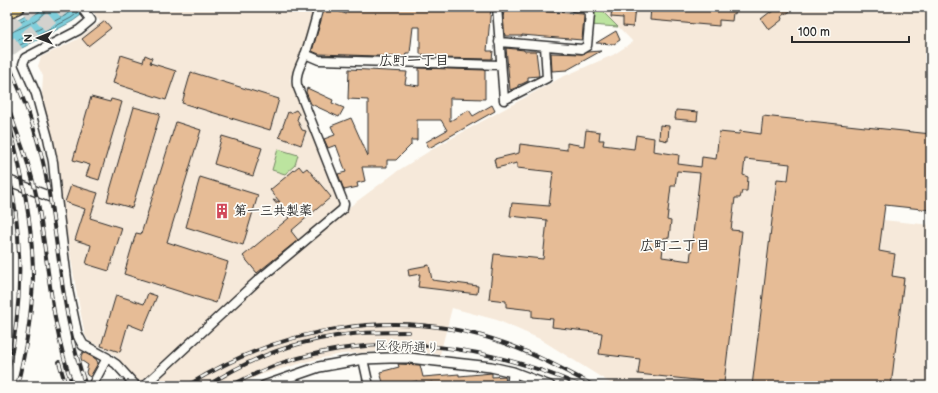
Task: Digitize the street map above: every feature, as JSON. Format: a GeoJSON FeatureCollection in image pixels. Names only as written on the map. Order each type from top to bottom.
{"type":"FeatureCollection","features":[{"type":"Feature","properties":{"kind":"main road"},"geometry":{"type":"LineString","coordinates":[[7,12],[18,7]]}},
{"type":"Feature","properties":{"kind":"street"},"geometry":{"type":"LineString","coordinates":[[81,7],[91,20],[79,30],[25,58],[23,64],[36,94],[53,162],[68,292],[77,334],[83,346],[116,364],[136,386]]}},
{"type":"Feature","properties":{"kind":"street"},"geometry":{"type":"LineString","coordinates":[[144,386],[257,281],[343,209],[344,204],[297,85],[296,79],[297,70],[305,54],[319,7]]}},
{"type":"Feature","properties":{"kind":"street"},"geometry":{"type":"LineString","coordinates":[[497,7],[504,100],[547,78],[545,46]]}},
{"type":"Feature","properties":{"kind":"street"},"geometry":{"type":"LineString","coordinates":[[499,42],[582,49],[587,46],[590,14],[585,8],[574,7]]}},
{"type":"Feature","properties":{"kind":"street"},"geometry":{"type":"LineString","coordinates":[[305,54],[319,60],[380,63],[501,65]]}},
{"type":"Feature","properties":{"kind":"street"},"geometry":{"type":"LineString","coordinates":[[7,180],[53,198],[57,202]]}},
{"type":"Feature","properties":{"kind":"street"},"geometry":{"type":"LineString","coordinates":[[92,386],[107,358]]}},
{"type":"Feature","properties":{"kind":"street","name":"区役所通り"},"geometry":{"type":"LineString","coordinates":[[264,386],[319,367],[363,359],[409,358],[491,366],[513,372],[550,386]]}},
{"type":"Feature","properties":{"kind":"street"},"geometry":{"type":"LineString","coordinates":[[363,359],[369,386]]}},
{"type":"Feature","properties":{"kind":"street"},"geometry":{"type":"LineString","coordinates":[[512,386],[513,372]]}},
{"type":"Feature","properties":{"kind":"shaded area"},"geometry":{"type":"Polygon","coordinates":[[[100,7],[316,7],[304,45],[290,80],[341,203],[339,209],[145,382],[137,380],[118,358],[109,351],[89,341],[85,335],[63,210],[58,162],[42,94],[43,76],[38,66],[41,57],[76,40],[100,22],[94,13],[100,7]]]}},
{"type":"Feature","properties":{"kind":"shaded area"},"geometry":{"type":"Polygon","coordinates":[[[599,7],[931,7],[931,139],[890,136],[883,220],[931,225],[931,386],[615,386],[540,339],[497,320],[452,308],[440,354],[389,351],[342,354],[313,360],[263,374],[235,386],[147,386],[321,228],[399,170],[436,147],[560,78],[613,55],[633,42],[599,7]]]}},
{"type":"Feature","properties":{"kind":"green space"},"geometry":{"type":"Polygon","coordinates":[[[586,7],[598,7],[618,27],[590,25],[586,7]]]}},
{"type":"Feature","properties":{"kind":"green space"},"geometry":{"type":"Polygon","coordinates":[[[278,149],[298,155],[295,165],[285,174],[272,170],[278,149]]]}},
{"type":"Feature","properties":{"kind":"water"},"geometry":{"type":"Polygon","coordinates":[[[40,7],[92,7],[73,21],[7,56],[7,25],[40,7]]]}},
{"type":"Feature","properties":{"kind":"building"},"geometry":{"type":"Polygon","coordinates":[[[325,7],[346,14],[347,7],[491,7],[487,51],[493,51],[492,59],[438,58],[438,56],[420,54],[420,27],[413,27],[410,53],[406,53],[405,57],[319,54],[312,51],[325,7]]]}},
{"type":"Feature","properties":{"kind":"building"},"geometry":{"type":"Polygon","coordinates":[[[505,7],[526,7],[525,10],[583,14],[582,40],[522,35],[505,36],[503,17],[505,7]]]}},
{"type":"Feature","properties":{"kind":"building"},"geometry":{"type":"Polygon","coordinates":[[[612,7],[635,7],[633,27],[623,26],[623,18],[611,17],[612,7]]]}},
{"type":"Feature","properties":{"kind":"building"},"geometry":{"type":"Polygon","coordinates":[[[651,7],[736,7],[735,14],[733,13],[732,21],[719,20],[719,26],[650,20],[651,7]]]}},
{"type":"Feature","properties":{"kind":"building"},"geometry":{"type":"Polygon","coordinates":[[[781,7],[798,7],[782,16],[783,19],[769,30],[761,19],[770,12],[781,7]]]}},
{"type":"Feature","properties":{"kind":"building"},"geometry":{"type":"Polygon","coordinates":[[[105,21],[111,28],[88,46],[82,39],[105,21]]]}},
{"type":"Feature","properties":{"kind":"building"},"geometry":{"type":"Polygon","coordinates":[[[616,31],[620,40],[614,44],[596,43],[616,31]]]}},
{"type":"Feature","properties":{"kind":"building"},"geometry":{"type":"Polygon","coordinates":[[[506,48],[536,51],[539,76],[528,77],[528,81],[510,90],[506,48]]]}},
{"type":"Feature","properties":{"kind":"building"},"geometry":{"type":"Polygon","coordinates":[[[601,51],[567,70],[552,71],[551,53],[582,54],[601,51]]]}},
{"type":"Feature","properties":{"kind":"building"},"geometry":{"type":"Polygon","coordinates":[[[121,55],[143,62],[145,55],[152,58],[150,63],[176,71],[166,100],[113,83],[121,55]]]}},
{"type":"Feature","properties":{"kind":"building"},"geometry":{"type":"Polygon","coordinates":[[[419,68],[485,70],[485,99],[450,98],[450,121],[469,110],[473,116],[492,105],[495,111],[429,148],[426,142],[447,130],[441,120],[417,120],[417,140],[411,140],[411,145],[396,160],[387,160],[387,167],[362,167],[365,181],[357,183],[358,187],[344,190],[338,174],[346,172],[336,145],[328,148],[324,139],[335,135],[331,126],[351,118],[368,156],[368,100],[348,99],[349,69],[407,72],[405,84],[419,86],[419,68]]]}},
{"type":"Feature","properties":{"kind":"building"},"geometry":{"type":"Polygon","coordinates":[[[191,72],[279,99],[270,130],[182,103],[191,72]]]}},
{"type":"Feature","properties":{"kind":"building"},"geometry":{"type":"Polygon","coordinates":[[[307,88],[333,100],[332,103],[344,108],[339,117],[311,104],[306,92],[307,88]]]}},
{"type":"Feature","properties":{"kind":"building"},"geometry":{"type":"Polygon","coordinates":[[[91,97],[110,102],[111,99],[122,102],[99,180],[86,176],[90,165],[73,160],[91,97]]]}},
{"type":"Feature","properties":{"kind":"building"},"geometry":{"type":"Polygon","coordinates":[[[134,107],[160,114],[132,208],[107,201],[134,107]]]}},
{"type":"Feature","properties":{"kind":"building"},"geometry":{"type":"Polygon","coordinates":[[[296,110],[299,114],[297,120],[302,130],[306,131],[301,145],[279,137],[288,112],[290,113],[296,110]]]}},
{"type":"Feature","properties":{"kind":"building"},"geometry":{"type":"Polygon","coordinates":[[[676,110],[698,112],[697,121],[675,119],[676,110]]]}},
{"type":"Feature","properties":{"kind":"building"},"geometry":{"type":"Polygon","coordinates":[[[763,116],[931,134],[931,210],[885,205],[879,251],[895,254],[892,276],[904,278],[891,386],[752,386],[777,179],[788,180],[790,164],[745,159],[743,175],[748,177],[747,191],[742,191],[740,198],[735,198],[731,230],[742,231],[724,383],[638,374],[640,359],[599,354],[602,333],[552,327],[553,319],[532,317],[532,310],[506,307],[506,301],[489,299],[494,254],[543,259],[547,220],[510,216],[512,203],[549,206],[553,172],[517,168],[517,163],[496,168],[494,159],[519,153],[520,144],[567,150],[567,143],[584,146],[586,130],[600,132],[599,140],[604,140],[603,145],[634,149],[636,135],[654,138],[653,151],[679,155],[678,164],[701,167],[702,157],[716,159],[719,132],[739,134],[740,131],[761,134],[763,116]],[[677,171],[675,186],[671,186],[667,220],[671,221],[669,238],[664,238],[662,257],[690,261],[700,173],[677,171]]]}},
{"type":"Feature","properties":{"kind":"building"},"geometry":{"type":"Polygon","coordinates":[[[176,122],[201,130],[167,242],[228,262],[216,303],[124,274],[136,233],[141,234],[176,122]]]}},
{"type":"Feature","properties":{"kind":"building"},"geometry":{"type":"Polygon","coordinates":[[[660,125],[669,126],[668,141],[659,139],[660,125]]]}},
{"type":"Feature","properties":{"kind":"building"},"geometry":{"type":"Polygon","coordinates":[[[222,136],[262,148],[253,176],[214,164],[222,136]]]}},
{"type":"Feature","properties":{"kind":"building"},"geometry":{"type":"Polygon","coordinates":[[[299,166],[303,171],[307,168],[331,197],[291,231],[298,240],[257,273],[243,256],[289,218],[273,200],[280,202],[270,190],[299,166]]]}},
{"type":"Feature","properties":{"kind":"building","name":"第一三共製薬"},"geometry":{"type":"Polygon","coordinates":[[[200,177],[258,195],[243,245],[186,227],[200,177]]]}},
{"type":"Feature","properties":{"kind":"building"},"geometry":{"type":"Polygon","coordinates":[[[71,185],[98,193],[90,218],[122,228],[109,271],[86,264],[91,245],[75,240],[85,209],[65,202],[71,185]]]}},
{"type":"Feature","properties":{"kind":"building"},"geometry":{"type":"Polygon","coordinates":[[[429,265],[432,280],[478,286],[477,294],[418,287],[420,274],[409,276],[408,269],[429,265]]]}},
{"type":"Feature","properties":{"kind":"building"},"geometry":{"type":"Polygon","coordinates":[[[148,293],[157,296],[143,330],[128,324],[120,352],[101,346],[116,295],[144,304],[148,293]]]}},
{"type":"Feature","properties":{"kind":"building"},"geometry":{"type":"Polygon","coordinates":[[[83,352],[96,359],[98,363],[90,377],[86,372],[88,365],[82,361],[81,358],[83,352]]]}},
{"type":"Feature","properties":{"kind":"building"},"geometry":{"type":"Polygon","coordinates":[[[398,364],[420,365],[423,377],[492,373],[492,377],[505,376],[506,383],[501,383],[501,386],[434,386],[433,382],[418,385],[417,381],[399,386],[384,386],[380,372],[399,367],[398,364]]]}},
{"type":"Feature","properties":{"kind":"tunnel"},"geometry":{"type":"LineString","coordinates":[[7,27],[33,7]]}},
{"type":"Feature","properties":{"kind":"tunnel"},"geometry":{"type":"LineString","coordinates":[[7,51],[35,31],[63,7]]}},
{"type":"Feature","properties":{"kind":"railway"},"geometry":{"type":"LineString","coordinates":[[7,61],[26,105],[44,166],[62,285],[72,336],[86,386]]}},
{"type":"Feature","properties":{"kind":"railway"},"geometry":{"type":"LineString","coordinates":[[7,105],[25,154],[35,191],[42,227],[55,319],[73,386]]}},
{"type":"Feature","properties":{"kind":"railway"},"geometry":{"type":"LineString","coordinates":[[9,123],[26,199],[33,258],[30,318],[17,386]]}},
{"type":"Feature","properties":{"kind":"railway"},"geometry":{"type":"LineString","coordinates":[[7,164],[19,243],[19,295],[13,348],[7,374]]}},
{"type":"Feature","properties":{"kind":"railway"},"geometry":{"type":"LineString","coordinates":[[187,386],[223,366],[261,349],[300,336],[341,328],[382,324],[423,325],[464,332],[504,343],[538,357],[594,386]]}},
{"type":"Feature","properties":{"kind":"railway"},"geometry":{"type":"LineString","coordinates":[[207,386],[243,365],[301,343],[342,335],[409,332]]}},
{"type":"Feature","properties":{"kind":"railway"},"geometry":{"type":"LineString","coordinates":[[230,386],[278,364],[323,352],[360,346],[398,345],[435,347],[472,352],[509,360],[581,386]]}},
{"type":"Feature","properties":{"kind":"railway"},"geometry":{"type":"LineString","coordinates":[[59,362],[66,386]]}},
{"type":"Feature","properties":{"kind":"place","name":"第一三共製薬"},"geometry":{"type":"Point","coordinates":[222,211]}},
{"type":"Feature","properties":{"kind":"district","name":"広町一丁目"},"geometry":{"type":"Point","coordinates":[414,60]}},
{"type":"Feature","properties":{"kind":"district","name":"広町二丁目"},"geometry":{"type":"Point","coordinates":[675,245]}}]}
